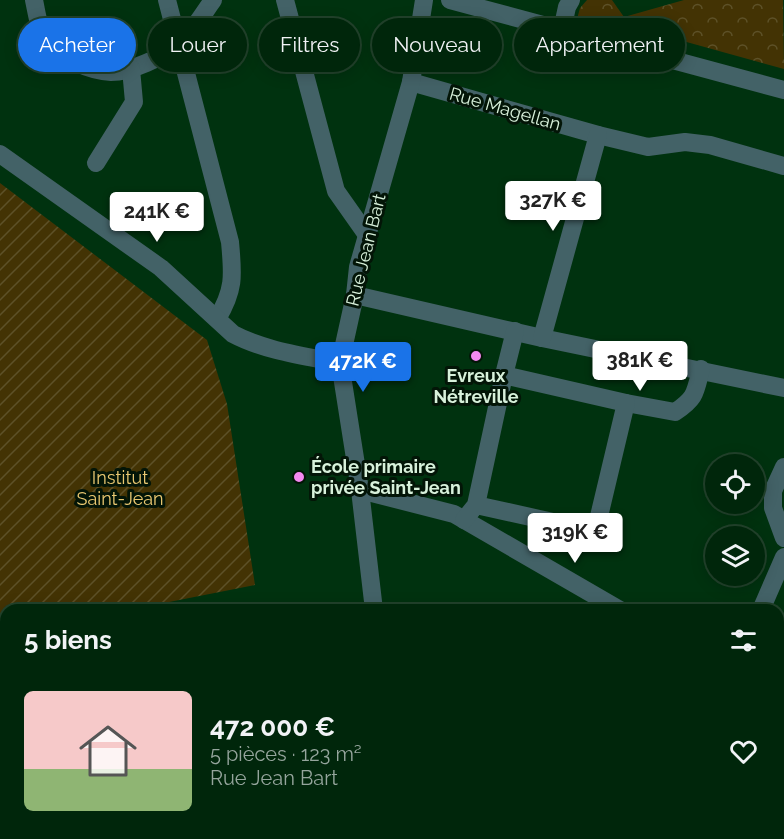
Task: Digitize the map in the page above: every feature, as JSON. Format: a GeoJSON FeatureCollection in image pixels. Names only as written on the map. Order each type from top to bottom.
{"type":"FeatureCollection","features":[{"type":"Feature","properties":{"kind":"street"},"geometry":{"type":"LineString","coordinates":[[34,0],[38,18]]}},
{"type":"Feature","properties":{"kind":"street"},"geometry":{"type":"LineString","coordinates":[[167,0],[172,18]]}},
{"type":"Feature","properties":{"kind":"street"},"geometry":{"type":"LineString","coordinates":[[199,18],[213,0]]}},
{"type":"Feature","properties":{"kind":"street"},"geometry":{"type":"LineString","coordinates":[[285,0],[336,191],[367,235]]}},
{"type":"Feature","properties":{"kind":"street","name":"Rue Jean Bart"},"geometry":{"type":"LineString","coordinates":[[373,604],[360,490],[340,363],[355,295],[358,267],[411,82],[424,0]]}},
{"type":"Feature","properties":{"kind":"street"},"geometry":{"type":"LineString","coordinates":[[450,0],[517,18]]}},
{"type":"Feature","properties":{"kind":"street"},"geometry":{"type":"LineString","coordinates":[[565,18],[571,0]]}},
{"type":"Feature","properties":{"kind":"street"},"geometry":{"type":"LineString","coordinates":[[685,63],[784,90]]}},
{"type":"Feature","properties":{"kind":"street"},"geometry":{"type":"LineString","coordinates":[[96,163],[135,102],[131,72]]}},
{"type":"Feature","properties":{"kind":"street"},"geometry":{"type":"LineString","coordinates":[[186,72],[230,242],[233,276],[228,301],[218,319]]}},
{"type":"Feature","properties":{"kind":"street","name":"Rue Magellan"},"geometry":{"type":"LineString","coordinates":[[411,82],[648,147],[685,142],[710,146],[784,166]]}},
{"type":"Feature","properties":{"kind":"street"},"geometry":{"type":"LineString","coordinates":[[542,338],[598,135]]}},
{"type":"Feature","properties":{"kind":"street"},"geometry":{"type":"LineString","coordinates":[[0,154],[160,268],[233,334],[246,341],[340,363]]}},
{"type":"Feature","properties":{"kind":"street"},"geometry":{"type":"LineString","coordinates":[[355,295],[542,338],[701,369],[784,388]]}},
{"type":"Feature","properties":{"kind":"street"},"geometry":{"type":"LineString","coordinates":[[464,520],[476,505],[515,331]]}},
{"type":"Feature","properties":{"kind":"street"},"geometry":{"type":"LineString","coordinates":[[504,375],[675,412],[691,401],[701,369]]}},
{"type":"Feature","properties":{"kind":"street"},"geometry":{"type":"LineString","coordinates":[[476,505],[580,528],[596,529],[626,403]]}},
{"type":"Feature","properties":{"kind":"street"},"geometry":{"type":"LineString","coordinates":[[784,467],[773,490],[773,508],[784,538]]}},
{"type":"Feature","properties":{"kind":"street"},"geometry":{"type":"LineString","coordinates":[[360,490],[445,510],[610,604]]}},
{"type":"Feature","properties":{"kind":"street"},"geometry":{"type":"LineString","coordinates":[[764,604],[784,557]]}},
{"type":"Feature","properties":{"kind":"green space"},"geometry":{"type":"Polygon","coordinates":[[[587,0],[612,0],[624,17],[684,0],[783,0],[784,69],[685,42],[685,18],[577,18],[580,8],[587,0]]]}},
{"type":"Feature","properties":{"kind":"green space","name":"Institut Saint-Jean"},"geometry":{"type":"Polygon","coordinates":[[[0,183],[207,340],[227,404],[255,585],[159,604],[0,604],[0,183]]]}},
{"type":"Feature","properties":{"kind":"place","name":"Evreux Nétreville"},"geometry":{"type":"Point","coordinates":[476,356]}},
{"type":"Feature","properties":{"kind":"place","name":"École primaire privée Saint-Jean"},"geometry":{"type":"Point","coordinates":[299,477]}}]}
